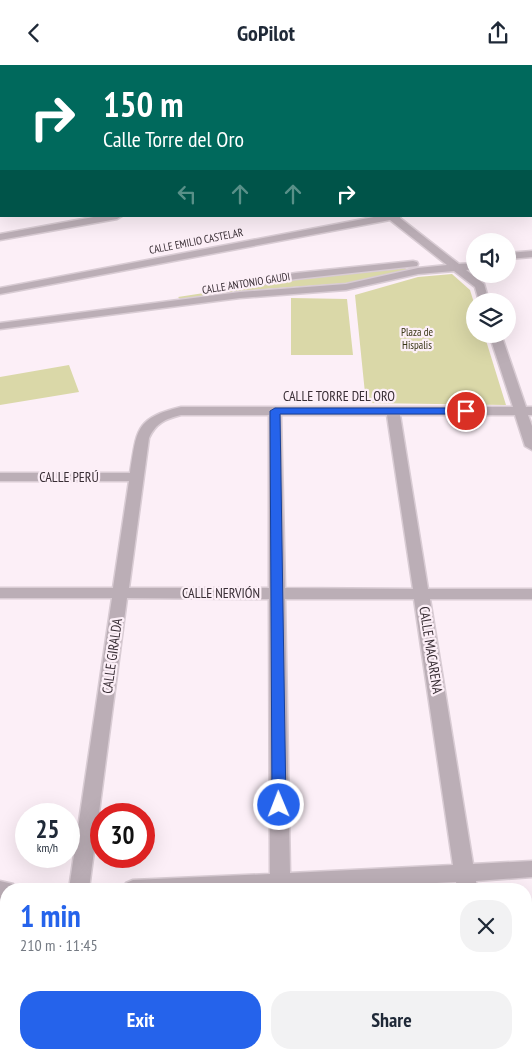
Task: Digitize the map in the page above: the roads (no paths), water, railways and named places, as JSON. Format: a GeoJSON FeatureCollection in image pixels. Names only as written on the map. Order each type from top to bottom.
{"type":"FeatureCollection","features":[{"type":"Feature","properties":{"kind":"street"},"geometry":{"type":"LineString","coordinates":[[0,237],[111,217]]}},
{"type":"Feature","properties":{"kind":"street","name":"CALLE EMILIO CASTELAR"},"geometry":{"type":"LineString","coordinates":[[0,291],[388,217]]}},
{"type":"Feature","properties":{"kind":"street"},"geometry":{"type":"LineString","coordinates":[[394,217],[480,286],[482,293]]}},
{"type":"Feature","properties":{"kind":"street"},"geometry":{"type":"LineString","coordinates":[[516,256],[532,255]]}},
{"type":"Feature","properties":{"kind":"street","name":"CALLE ANTONIO GAUDI"},"geometry":{"type":"LineString","coordinates":[[0,325],[240,295],[346,287],[466,261]]}},
{"type":"Feature","properties":{"kind":"street"},"geometry":{"type":"LineString","coordinates":[[516,262],[532,261]]}},
{"type":"Feature","properties":{"kind":"street","name":"CALLE ANTONIO GAUDI"},"geometry":{"type":"LineString","coordinates":[[19,324],[53,313],[296,276],[451,264],[466,265]]}},
{"type":"Feature","properties":{"kind":"street"},"geometry":{"type":"LineString","coordinates":[[499,343],[526,411],[532,446]]}},
{"type":"Feature","properties":{"kind":"street","name":"CALLE TORRE DEL ORO"},"geometry":{"type":"LineString","coordinates":[[148,424],[162,416],[181,411],[526,411]]}},
{"type":"Feature","properties":{"kind":"street"},"geometry":{"type":"LineString","coordinates":[[275,411],[280,881]]}},
{"type":"Feature","properties":{"kind":"street","name":"CALLE MACARENA"},"geometry":{"type":"LineString","coordinates":[[393,411],[466,881]]}},
{"type":"Feature","properties":{"kind":"street","name":"CALLE GIRALDA"},"geometry":{"type":"LineString","coordinates":[[80,883],[142,438],[148,424]]}},
{"type":"Feature","properties":{"kind":"street","name":"CALLE PERÚ"},"geometry":{"type":"LineString","coordinates":[[0,477],[137,477]]}},
{"type":"Feature","properties":{"kind":"street","name":"CALLE NERVIÓN"},"geometry":{"type":"LineString","coordinates":[[0,593],[532,594]]}},
{"type":"Feature","properties":{"kind":"street"},"geometry":{"type":"LineString","coordinates":[[243,883],[392,877],[466,881],[532,869]]}},
{"type":"Feature","properties":{"kind":"park label","name":"Plaza de Hispalis"},"geometry":{"type":"Point","coordinates":[417,338]}}]}
